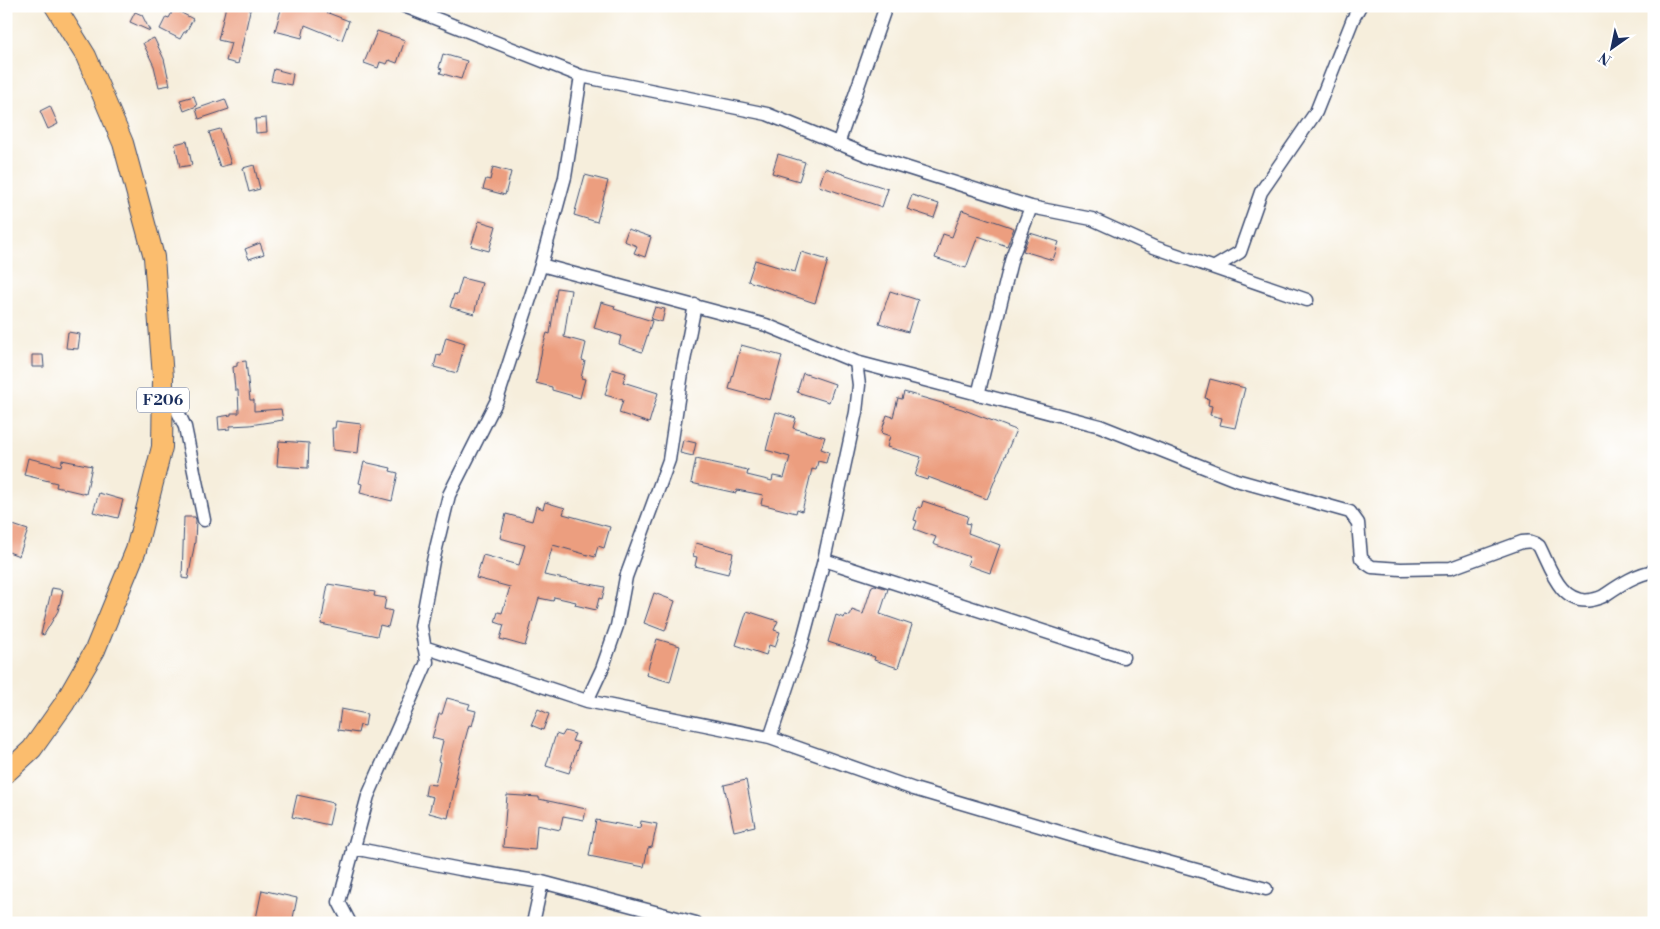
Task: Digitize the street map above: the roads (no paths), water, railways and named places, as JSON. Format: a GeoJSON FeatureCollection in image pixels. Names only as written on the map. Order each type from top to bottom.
{"type":"FeatureCollection","features":[{"type":"Feature","properties":{"kind":"main road","name":"F206"},"geometry":{"type":"LineString","coordinates":[[6,773],[32,749],[64,704],[96,650],[136,550],[162,447],[163,378],[154,257],[123,143],[86,56],[55,6]]}},
{"type":"Feature","properties":{"kind":"street"},"geometry":{"type":"LineString","coordinates":[[404,6],[581,76],[767,114],[867,155],[1032,207],[1092,219],[1154,247],[1307,300]]}},
{"type":"Feature","properties":{"kind":"street"},"geometry":{"type":"LineString","coordinates":[[838,144],[886,6]]}},
{"type":"Feature","properties":{"kind":"street"},"geometry":{"type":"LineString","coordinates":[[1215,267],[1240,252],[1261,192],[1316,112],[1360,6]]}},
{"type":"Feature","properties":{"kind":"street"},"geometry":{"type":"LineString","coordinates":[[350,923],[339,902],[368,796],[427,662],[421,626],[433,561],[449,495],[497,400],[541,265],[565,178],[581,76]]}},
{"type":"Feature","properties":{"kind":"street"},"geometry":{"type":"LineString","coordinates":[[978,395],[1012,257],[1032,207]]}},
{"type":"Feature","properties":{"kind":"street"},"geometry":{"type":"LineString","coordinates":[[541,265],[766,324],[856,362],[1100,426],[1236,480],[1350,512],[1358,523],[1361,558],[1372,567],[1401,569],[1451,568],[1529,541],[1535,542],[1539,546],[1560,588],[1576,600],[1603,597],[1643,573],[1654,571]]}},
{"type":"Feature","properties":{"kind":"street"},"geometry":{"type":"LineString","coordinates":[[587,701],[602,669],[616,626],[626,577],[669,460],[683,366],[695,305]]}},
{"type":"Feature","properties":{"kind":"street"},"geometry":{"type":"LineString","coordinates":[[770,738],[802,639],[824,560],[856,412],[859,385],[856,362]]}},
{"type":"Feature","properties":{"kind":"street"},"geometry":{"type":"LineString","coordinates":[[163,378],[185,428],[204,520]]}},
{"type":"Feature","properties":{"kind":"street"},"geometry":{"type":"LineString","coordinates":[[824,560],[1123,657]]}},
{"type":"Feature","properties":{"kind":"street"},"geometry":{"type":"LineString","coordinates":[[424,647],[541,684],[587,701],[770,738],[914,789],[1087,840],[1266,889]]}},
{"type":"Feature","properties":{"kind":"street"},"geometry":{"type":"LineString","coordinates":[[353,848],[460,869],[542,882],[696,923]]}},
{"type":"Feature","properties":{"kind":"street"},"geometry":{"type":"LineString","coordinates":[[533,923],[542,882]]}}]}
